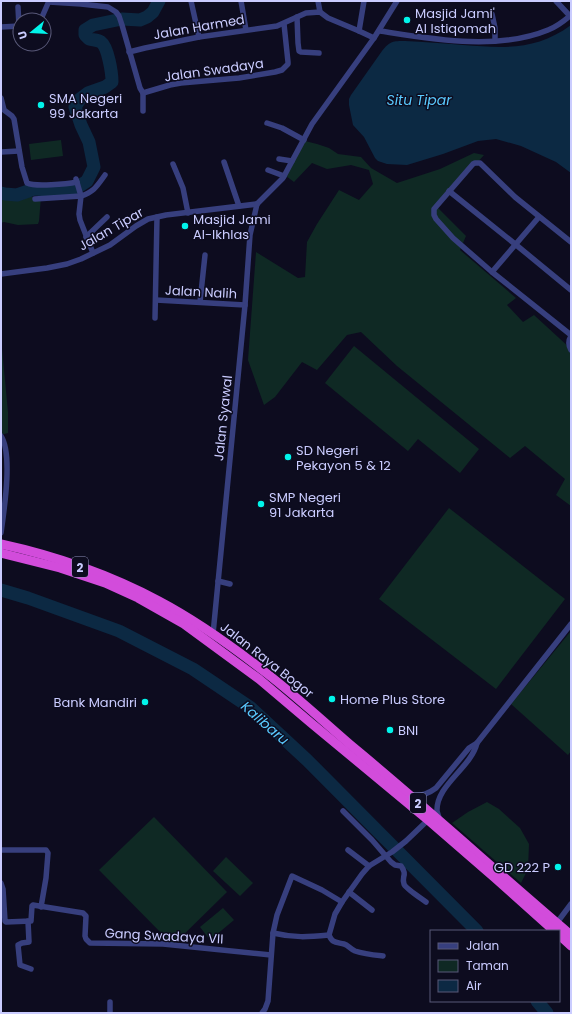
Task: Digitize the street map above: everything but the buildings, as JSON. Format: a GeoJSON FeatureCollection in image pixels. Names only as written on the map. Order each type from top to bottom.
{"type":"FeatureCollection","features":[{"type":"Feature","properties":{"kind":"highway","name":"Jalan Raya Bogor"},"geometry":{"type":"LineString","coordinates":[[1,544],[60,560],[133,588],[162,602],[213,634],[265,672],[407,798],[428,820],[442,826]]}},
{"type":"Feature","properties":{"kind":"highway","name":"Jalan Raya Bogor"},"geometry":{"type":"LineString","coordinates":[[1,553],[47,564],[105,583],[138,598],[184,624],[259,679],[311,723],[442,826],[519,895],[555,930]]}},
{"type":"Feature","properties":{"kind":"highway","name":"Jalan Raya Bogor"},"geometry":{"type":"LineString","coordinates":[[560,932],[571,935]]}},
{"type":"Feature","properties":{"kind":"highway","name":"Jalan Raya Bogor"},"geometry":{"type":"LineString","coordinates":[[560,935],[571,946]]}},
{"type":"Feature","properties":{"kind":"street"},"geometry":{"type":"LineString","coordinates":[[191,1],[199,37]]}},
{"type":"Feature","properties":{"kind":"street"},"geometry":{"type":"LineString","coordinates":[[241,1],[246,30]]}},
{"type":"Feature","properties":{"kind":"street"},"geometry":{"type":"LineString","coordinates":[[318,1],[320,12],[328,18],[374,38]]}},
{"type":"Feature","properties":{"kind":"street"},"geometry":{"type":"LineString","coordinates":[[359,31],[364,1]]}},
{"type":"Feature","properties":{"kind":"street"},"geometry":{"type":"LineString","coordinates":[[257,204],[284,176],[317,116],[380,30],[397,1]]}},
{"type":"Feature","properties":{"kind":"street"},"geometry":{"type":"LineString","coordinates":[[380,30],[422,37],[462,41],[495,41],[531,36],[549,30],[570,16],[556,1]]}},
{"type":"Feature","properties":{"kind":"street"},"geometry":{"type":"LineString","coordinates":[[44,12],[49,2],[108,4],[116,12],[119,16],[140,88],[143,93],[143,111]]}},
{"type":"Feature","properties":{"kind":"street"},"geometry":{"type":"LineString","coordinates":[[18,7],[18,12]]}},
{"type":"Feature","properties":{"kind":"street","name":"Jalan Harmed"},"geometry":{"type":"LineString","coordinates":[[129,52],[199,37],[277,26],[306,14],[320,12]]}},
{"type":"Feature","properties":{"kind":"street"},"geometry":{"type":"LineString","coordinates":[[492,14],[495,28],[495,41]]}},
{"type":"Feature","properties":{"kind":"street"},"geometry":{"type":"LineString","coordinates":[[297,17],[299,51],[319,53]]}},
{"type":"Feature","properties":{"kind":"street","name":"Jalan Swadaya"},"geometry":{"type":"LineString","coordinates":[[143,93],[181,83],[239,78],[279,71],[288,64],[284,24]]}},
{"type":"Feature","properties":{"kind":"street"},"geometry":{"type":"LineString","coordinates":[[1,27],[12,26]]}},
{"type":"Feature","properties":{"kind":"street"},"geometry":{"type":"LineString","coordinates":[[1,98],[4,110],[14,119],[26,182],[30,185],[68,184],[77,182],[80,195],[80,220],[93,254]]}},
{"type":"Feature","properties":{"kind":"street"},"geometry":{"type":"LineString","coordinates":[[268,123],[282,128],[304,140]]}},
{"type":"Feature","properties":{"kind":"street"},"geometry":{"type":"LineString","coordinates":[[1,152],[19,151]]}},
{"type":"Feature","properties":{"kind":"street"},"geometry":{"type":"LineString","coordinates":[[280,159],[292,161]]}},
{"type":"Feature","properties":{"kind":"street"},"geometry":{"type":"LineString","coordinates":[[224,162],[239,206]]}},
{"type":"Feature","properties":{"kind":"street"},"geometry":{"type":"LineString","coordinates":[[571,242],[515,197],[478,163],[473,164],[435,208],[434,212],[435,217],[453,238],[492,272],[571,335],[568,344],[571,350]]}},
{"type":"Feature","properties":{"kind":"street"},"geometry":{"type":"LineString","coordinates":[[173,164],[183,188],[188,213]]}},
{"type":"Feature","properties":{"kind":"street"},"geometry":{"type":"LineString","coordinates":[[268,170],[284,176]]}},
{"type":"Feature","properties":{"kind":"street"},"geometry":{"type":"LineString","coordinates":[[34,199],[89,193],[94,190],[105,175]]}},
{"type":"Feature","properties":{"kind":"street"},"geometry":{"type":"LineString","coordinates":[[450,191],[571,290]]}},
{"type":"Feature","properties":{"kind":"street","name":"Jalan Tipar"},"geometry":{"type":"LineString","coordinates":[[1,274],[47,268],[67,264],[81,259],[110,245],[148,219],[257,204]]}},
{"type":"Feature","properties":{"kind":"street","name":"Jalan Syawal"},"geometry":{"type":"LineString","coordinates":[[213,634],[245,305],[250,235],[257,204]]}},
{"type":"Feature","properties":{"kind":"street"},"geometry":{"type":"LineString","coordinates":[[86,237],[107,217]]}},
{"type":"Feature","properties":{"kind":"street"},"geometry":{"type":"LineString","coordinates":[[155,318],[157,217]]}},
{"type":"Feature","properties":{"kind":"street"},"geometry":{"type":"LineString","coordinates":[[492,272],[539,217]]}},
{"type":"Feature","properties":{"kind":"street"},"geometry":{"type":"LineString","coordinates":[[200,302],[205,255]]}},
{"type":"Feature","properties":{"kind":"street","name":"Jalan Nalih"},"geometry":{"type":"LineString","coordinates":[[156,300],[245,305]]}},
{"type":"Feature","properties":{"kind":"street"},"geometry":{"type":"LineString","coordinates":[[1,436],[6,445],[7,453],[6,486],[1,533]]}},
{"type":"Feature","properties":{"kind":"street"},"geometry":{"type":"LineString","coordinates":[[218,581],[230,584]]}},
{"type":"Feature","properties":{"kind":"street"},"geometry":{"type":"LineString","coordinates":[[442,826],[438,811],[442,793],[473,752],[477,743],[571,624]]}},
{"type":"Feature","properties":{"kind":"street"},"geometry":{"type":"LineString","coordinates":[[407,798],[419,796],[436,788],[469,748],[477,743]]}},
{"type":"Feature","properties":{"kind":"street"},"geometry":{"type":"LineString","coordinates":[[436,788],[442,793]]}},
{"type":"Feature","properties":{"kind":"street"},"geometry":{"type":"LineString","coordinates":[[343,811],[393,864],[401,866],[404,873],[404,886],[426,902]]}},
{"type":"Feature","properties":{"kind":"street"},"geometry":{"type":"LineString","coordinates":[[383,956],[354,951],[346,945],[333,942],[329,935],[335,914],[349,892],[369,866],[392,852],[428,820]]}},
{"type":"Feature","properties":{"kind":"street"},"geometry":{"type":"LineString","coordinates":[[1,850],[46,850],[48,853],[48,865],[41,907],[33,906],[32,920],[5,922],[3,889],[1,883]]}},
{"type":"Feature","properties":{"kind":"street"},"geometry":{"type":"LineString","coordinates":[[348,850],[369,866]]}},
{"type":"Feature","properties":{"kind":"street"},"geometry":{"type":"LineString","coordinates":[[262,1013],[268,1001],[273,933],[277,915],[292,876],[322,890],[342,902]]}},
{"type":"Feature","properties":{"kind":"street"},"geometry":{"type":"LineString","coordinates":[[349,892],[372,910]]}},
{"type":"Feature","properties":{"kind":"street"},"geometry":{"type":"LineString","coordinates":[[555,930],[571,904]]}},
{"type":"Feature","properties":{"kind":"street","name":"Gang Swadaya VII"},"geometry":{"type":"LineString","coordinates":[[41,907],[82,912],[86,916],[85,936],[90,943],[163,944],[271,955]]}},
{"type":"Feature","properties":{"kind":"street"},"geometry":{"type":"LineString","coordinates":[[28,921],[29,942],[18,945],[20,965],[31,969]]}},
{"type":"Feature","properties":{"kind":"street"},"geometry":{"type":"LineString","coordinates":[[273,933],[304,937],[329,935]]}},
{"type":"Feature","properties":{"kind":"street"},"geometry":{"type":"LineString","coordinates":[[110,1002],[110,1013]]}},
{"type":"Feature","properties":{"kind":"green space"},"geometry":{"type":"Polygon","coordinates":[[[61,140],[63,156],[31,160],[29,144],[61,140]]]}},
{"type":"Feature","properties":{"kind":"green space"},"geometry":{"type":"Polygon","coordinates":[[[305,141],[329,148],[338,154],[361,157],[371,168],[397,183],[440,169],[474,153],[484,155],[437,207],[466,236],[460,250],[516,298],[507,305],[523,322],[534,315],[571,349],[571,506],[556,495],[565,479],[525,446],[510,458],[397,366],[361,332],[347,335],[317,370],[302,362],[275,397],[264,405],[248,360],[256,252],[298,278],[305,277],[307,242],[339,190],[359,200],[373,184],[369,170],[351,165],[327,169],[312,163],[294,182],[286,176],[305,141]]]}},
{"type":"Feature","properties":{"kind":"green space"},"geometry":{"type":"Polygon","coordinates":[[[29,197],[41,197],[38,224],[18,225],[4,222],[1,223],[1,198],[21,200],[29,197]]]}},
{"type":"Feature","properties":{"kind":"green space"},"geometry":{"type":"Polygon","coordinates":[[[1,338],[8,412],[8,433],[1,435],[1,338]]]}},
{"type":"Feature","properties":{"kind":"green space"},"geometry":{"type":"Polygon","coordinates":[[[354,346],[479,449],[460,473],[418,439],[408,451],[325,383],[354,346]]]}},
{"type":"Feature","properties":{"kind":"green space"},"geometry":{"type":"Polygon","coordinates":[[[449,508],[565,599],[496,689],[379,599],[449,508]]]}},
{"type":"Feature","properties":{"kind":"green space"},"geometry":{"type":"Polygon","coordinates":[[[571,631],[571,751],[568,755],[511,704],[571,631]]]}},
{"type":"Feature","properties":{"kind":"green space"},"geometry":{"type":"Polygon","coordinates":[[[487,802],[499,809],[520,828],[529,844],[528,869],[521,883],[452,823],[468,812],[487,802]]]}},
{"type":"Feature","properties":{"kind":"green space"},"geometry":{"type":"Polygon","coordinates":[[[154,817],[227,892],[173,945],[99,870],[154,817]]]}},
{"type":"Feature","properties":{"kind":"green space"},"geometry":{"type":"Polygon","coordinates":[[[226,857],[253,883],[240,896],[213,871],[226,857]]]}},
{"type":"Feature","properties":{"kind":"green space"},"geometry":{"type":"Polygon","coordinates":[[[223,908],[234,920],[210,940],[200,927],[223,908]]]}},
{"type":"Feature","properties":{"kind":"water","name":"Situ Tipar"},"geometry":{"type":"Polygon","coordinates":[[[571,25],[571,173],[556,162],[521,146],[496,139],[478,141],[407,165],[387,164],[378,161],[375,158],[364,137],[353,125],[349,99],[382,51],[392,42],[405,41],[492,47],[519,46],[545,40],[571,25]]]}},
{"type":"Feature","properties":{"kind":"waterway"},"geometry":{"type":"LineString","coordinates":[[1,193],[17,195],[34,189],[64,191],[78,187],[87,181],[94,167],[89,142],[75,107],[80,99],[88,93],[105,87],[112,82],[106,49],[100,41],[89,39],[85,35],[85,30],[93,25],[122,19],[140,20],[153,12],[159,1]]}},
{"type":"Feature","properties":{"kind":"waterway","name":"Kalibaru"},"geometry":{"type":"LineString","coordinates":[[1,590],[28,598],[119,631],[193,669],[251,708],[307,760],[476,930]]}},
{"type":"Feature","properties":{"kind":"waterway","name":"Kalibaru"},"geometry":{"type":"LineString","coordinates":[[538,1002],[547,1013]]}},
{"type":"Feature","properties":{"kind":"place","name":"Masjid Jami' Al Istiqomah"},"geometry":{"type":"Point","coordinates":[407,20]}},
{"type":"Feature","properties":{"kind":"place","name":"SMA Negeri 99 Jakarta"},"geometry":{"type":"Point","coordinates":[41,105]}},
{"type":"Feature","properties":{"kind":"place","name":"Masjid Jami Al-Ikhlas"},"geometry":{"type":"Point","coordinates":[185,226]}},
{"type":"Feature","properties":{"kind":"place","name":"SD Negeri Pekayon 5 & 12"},"geometry":{"type":"Point","coordinates":[288,457]}},
{"type":"Feature","properties":{"kind":"place","name":"SMP Negeri 91 Jakarta"},"geometry":{"type":"Point","coordinates":[261,504]}},
{"type":"Feature","properties":{"kind":"place","name":"Home Plus Store"},"geometry":{"type":"Point","coordinates":[332,699]}},
{"type":"Feature","properties":{"kind":"place","name":"Bank Mandiri"},"geometry":{"type":"Point","coordinates":[145,702]}},
{"type":"Feature","properties":{"kind":"place","name":"BNI"},"geometry":{"type":"Point","coordinates":[390,730]}},
{"type":"Feature","properties":{"kind":"place","name":"GD 222 P"},"geometry":{"type":"Point","coordinates":[558,867]}}]}
